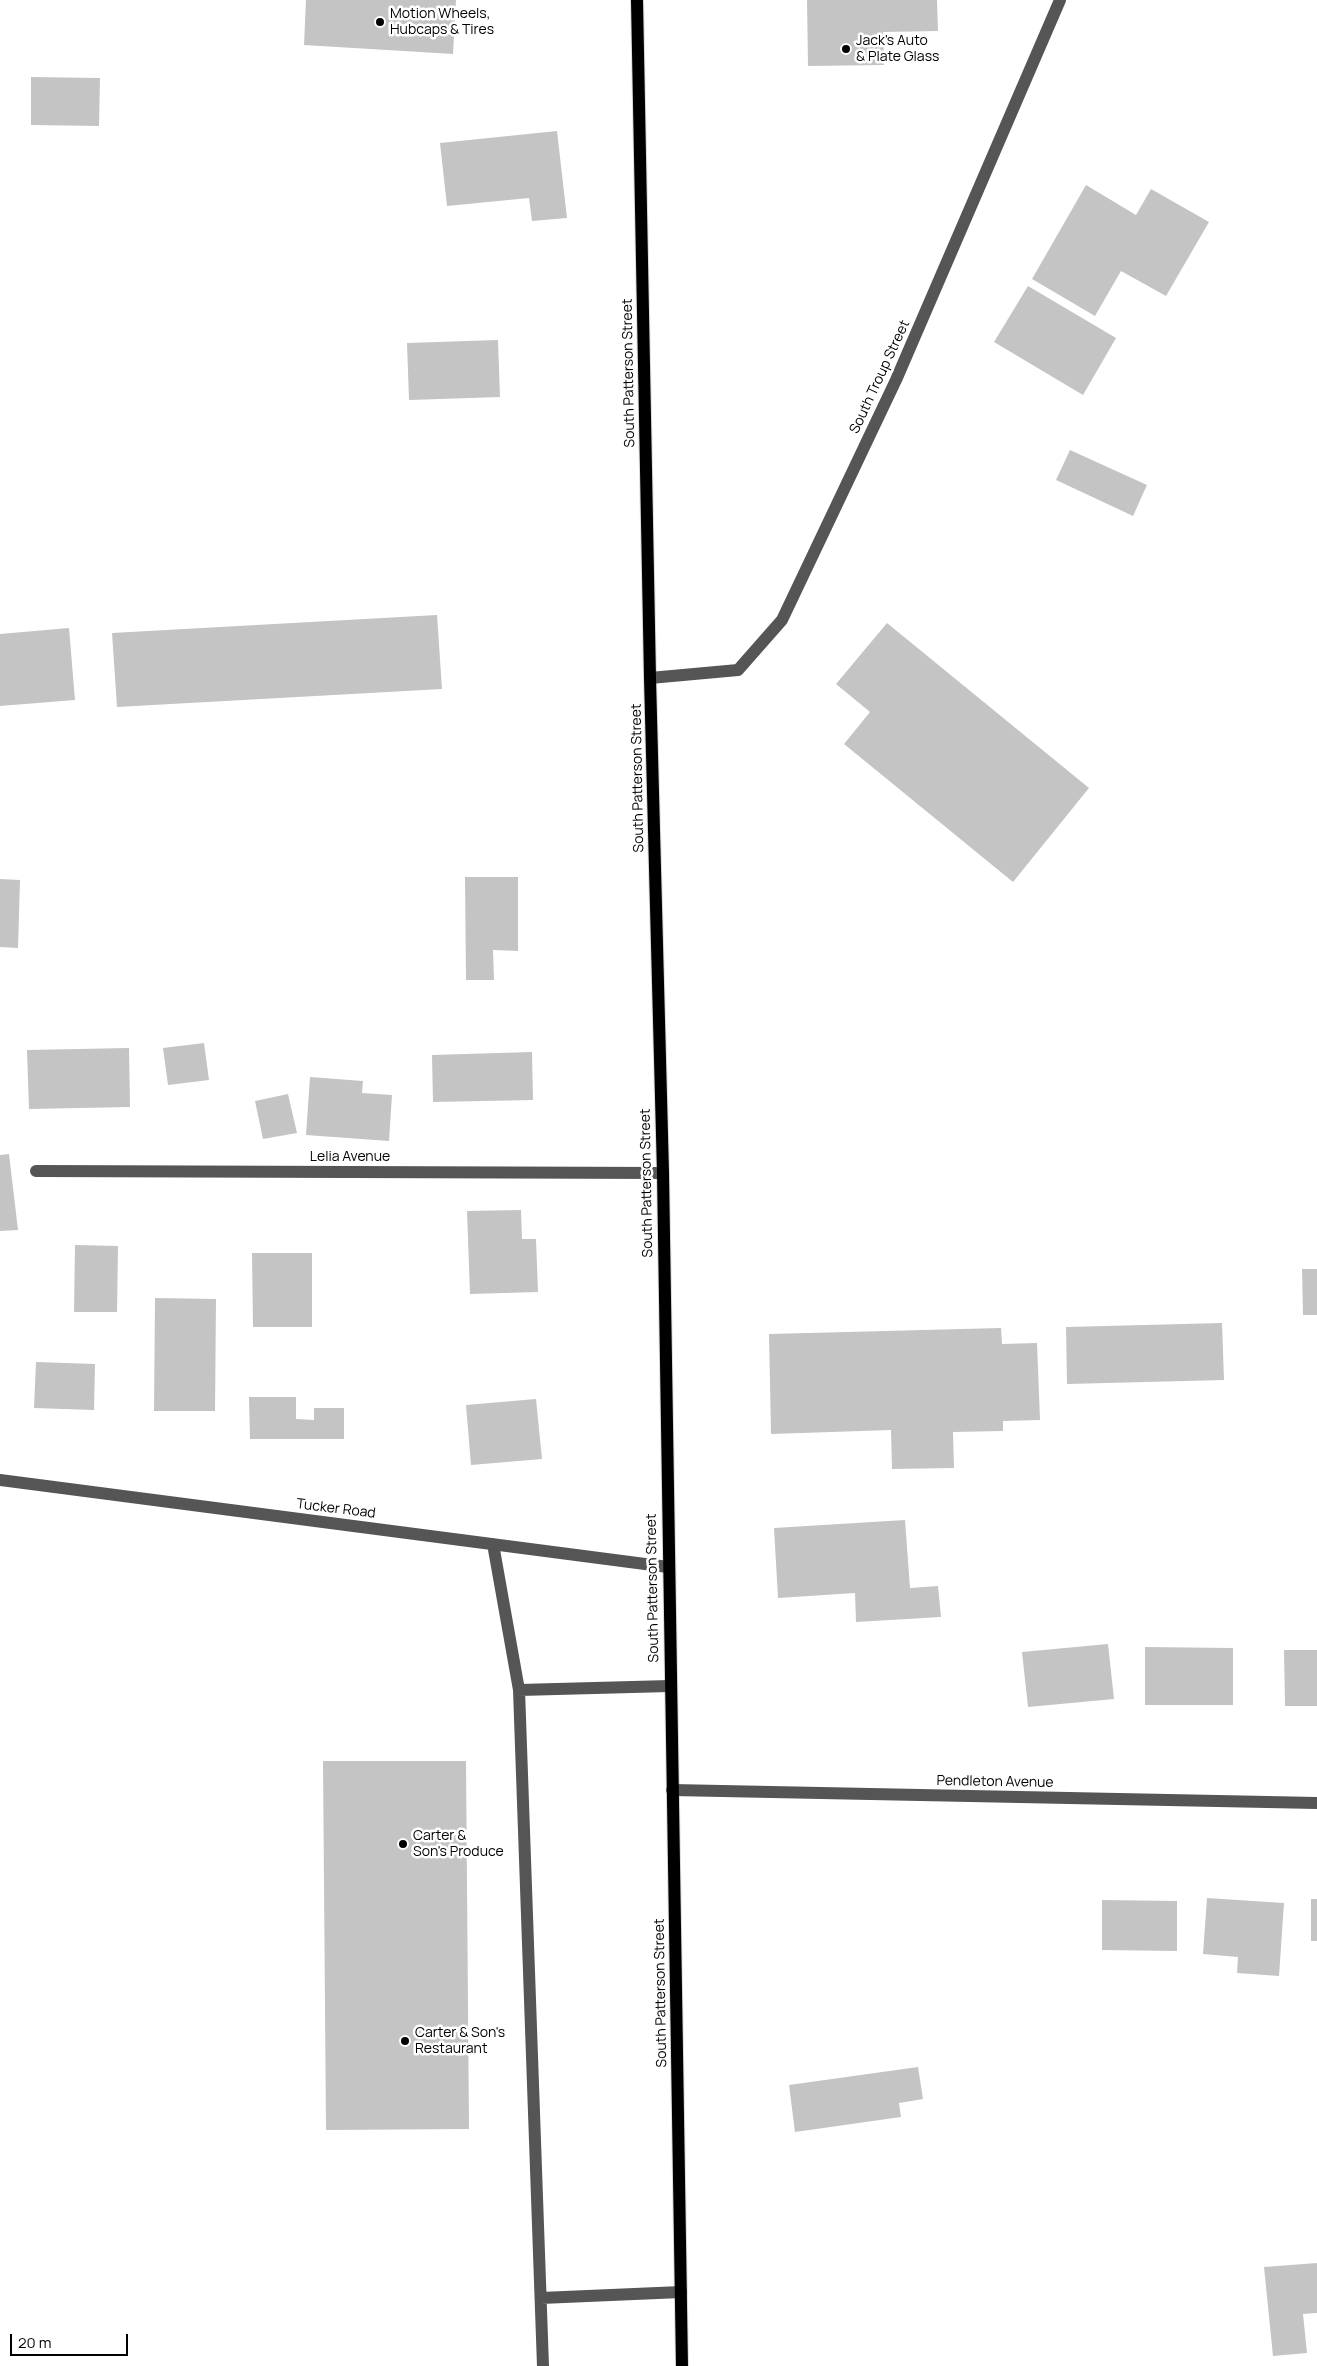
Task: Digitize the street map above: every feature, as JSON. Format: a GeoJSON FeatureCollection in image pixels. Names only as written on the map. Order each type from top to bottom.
{"type":"FeatureCollection","features":[{"type":"Feature","properties":{"kind":"main road","name":"South Patterson Street"},"geometry":{"type":"LineString","coordinates":[[637,0],[650,678],[663,1173],[682,2366]]}},
{"type":"Feature","properties":{"kind":"street","name":"South Troup Street"},"geometry":{"type":"LineString","coordinates":[[650,678],[738,670],[782,620],[896,380],[1060,0]]}},
{"type":"Feature","properties":{"kind":"street","name":"Lelia Avenue"},"geometry":{"type":"LineString","coordinates":[[36,1171],[663,1173]]}},
{"type":"Feature","properties":{"kind":"street","name":"Tucker Road"},"geometry":{"type":"LineString","coordinates":[[0,1480],[668,1567]]}},
{"type":"Feature","properties":{"kind":"street"},"geometry":{"type":"LineString","coordinates":[[493,1544],[519,1690],[544,2366]]}},
{"type":"Feature","properties":{"kind":"street"},"geometry":{"type":"LineString","coordinates":[[519,1690],[670,1686]]}},
{"type":"Feature","properties":{"kind":"street","name":"Pendleton Avenue"},"geometry":{"type":"LineString","coordinates":[[672,1790],[1317,1804]]}},
{"type":"Feature","properties":{"kind":"street"},"geometry":{"type":"LineString","coordinates":[[541,2298],[681,2292]]}},
{"type":"Feature","properties":{"kind":"building","name":"Motion Wheels, Hubcaps & Tires"},"geometry":{"type":"Polygon","coordinates":[[[306,0],[456,0],[453,54],[304,45],[306,0]]]}},
{"type":"Feature","properties":{"kind":"building","name":"Jack's Auto & Plate Glass"},"geometry":{"type":"Polygon","coordinates":[[[807,0],[937,0],[938,31],[883,32],[884,65],[808,66],[807,0]]]}},
{"type":"Feature","properties":{"kind":"building"},"geometry":{"type":"Polygon","coordinates":[[[31,77],[100,78],[99,126],[31,125],[31,77]]]}},
{"type":"Feature","properties":{"kind":"building"},"geometry":{"type":"Polygon","coordinates":[[[557,131],[567,218],[532,221],[529,198],[447,206],[440,143],[557,131]]]}},
{"type":"Feature","properties":{"kind":"building"},"geometry":{"type":"Polygon","coordinates":[[[1086,185],[1136,215],[1151,189],[1209,222],[1166,296],[1121,271],[1095,316],[1032,279],[1086,185]]]}},
{"type":"Feature","properties":{"kind":"building"},"geometry":{"type":"Polygon","coordinates":[[[1028,286],[1116,338],[1083,395],[994,342],[1028,286]]]}},
{"type":"Feature","properties":{"kind":"building"},"geometry":{"type":"Polygon","coordinates":[[[498,340],[500,397],[409,400],[407,343],[498,340]]]}},
{"type":"Feature","properties":{"kind":"building"},"geometry":{"type":"Polygon","coordinates":[[[1070,450],[1147,485],[1133,516],[1056,480],[1070,450]]]}},
{"type":"Feature","properties":{"kind":"building"},"geometry":{"type":"Polygon","coordinates":[[[437,615],[442,689],[117,707],[112,633],[437,615]]]}},
{"type":"Feature","properties":{"kind":"building"},"geometry":{"type":"Polygon","coordinates":[[[887,623],[1089,788],[1013,882],[844,744],[870,712],[836,684],[887,623]]]}},
{"type":"Feature","properties":{"kind":"building"},"geometry":{"type":"Polygon","coordinates":[[[69,628],[75,700],[0,706],[0,634],[69,628]]]}},
{"type":"Feature","properties":{"kind":"building"},"geometry":{"type":"Polygon","coordinates":[[[465,877],[518,877],[518,951],[493,950],[494,980],[466,980],[465,877]]]}},
{"type":"Feature","properties":{"kind":"building"},"geometry":{"type":"Polygon","coordinates":[[[0,879],[20,880],[18,948],[0,947],[0,879]]]}},
{"type":"Feature","properties":{"kind":"building"},"geometry":{"type":"Polygon","coordinates":[[[204,1043],[209,1080],[168,1085],[163,1048],[204,1043]]]}},
{"type":"Feature","properties":{"kind":"building"},"geometry":{"type":"Polygon","coordinates":[[[129,1048],[130,1107],[29,1109],[27,1050],[129,1048]]]}},
{"type":"Feature","properties":{"kind":"building"},"geometry":{"type":"Polygon","coordinates":[[[532,1052],[533,1100],[433,1102],[432,1055],[532,1052]]]}},
{"type":"Feature","properties":{"kind":"building"},"geometry":{"type":"Polygon","coordinates":[[[310,1077],[363,1081],[362,1093],[392,1095],[389,1141],[306,1135],[310,1077]]]}},
{"type":"Feature","properties":{"kind":"building"},"geometry":{"type":"Polygon","coordinates":[[[288,1094],[297,1133],[263,1139],[255,1101],[288,1094]]]}},
{"type":"Feature","properties":{"kind":"building"},"geometry":{"type":"Polygon","coordinates":[[[9,1154],[18,1230],[0,1231],[0,1155],[9,1154]]]}},
{"type":"Feature","properties":{"kind":"building"},"geometry":{"type":"Polygon","coordinates":[[[521,1210],[522,1239],[536,1239],[538,1292],[470,1294],[467,1211],[521,1210]]]}},
{"type":"Feature","properties":{"kind":"building"},"geometry":{"type":"Polygon","coordinates":[[[75,1245],[118,1246],[117,1312],[74,1312],[75,1245]]]}},
{"type":"Feature","properties":{"kind":"building"},"geometry":{"type":"Polygon","coordinates":[[[252,1253],[312,1253],[312,1327],[253,1327],[252,1253]]]}},
{"type":"Feature","properties":{"kind":"building"},"geometry":{"type":"Polygon","coordinates":[[[1302,1269],[1317,1269],[1317,1315],[1303,1315],[1302,1269]]]}},
{"type":"Feature","properties":{"kind":"building"},"geometry":{"type":"Polygon","coordinates":[[[155,1298],[216,1299],[215,1411],[154,1411],[155,1298]]]}},
{"type":"Feature","properties":{"kind":"building"},"geometry":{"type":"Polygon","coordinates":[[[1222,1323],[1224,1380],[1067,1384],[1066,1327],[1222,1323]]]}},
{"type":"Feature","properties":{"kind":"building"},"geometry":{"type":"Polygon","coordinates":[[[1001,1328],[1002,1344],[1037,1343],[1040,1420],[1003,1421],[1003,1431],[953,1432],[954,1468],[892,1469],[891,1430],[771,1434],[769,1334],[1001,1328]]]}},
{"type":"Feature","properties":{"kind":"building"},"geometry":{"type":"Polygon","coordinates":[[[36,1362],[95,1364],[94,1410],[34,1408],[36,1362]]]}},
{"type":"Feature","properties":{"kind":"building"},"geometry":{"type":"Polygon","coordinates":[[[249,1397],[296,1397],[296,1419],[314,1420],[314,1408],[344,1408],[344,1439],[250,1439],[249,1397]]]}},
{"type":"Feature","properties":{"kind":"building"},"geometry":{"type":"Polygon","coordinates":[[[536,1399],[542,1459],[471,1465],[466,1405],[536,1399]]]}},
{"type":"Feature","properties":{"kind":"building"},"geometry":{"type":"Polygon","coordinates":[[[905,1520],[910,1588],[938,1586],[941,1617],[856,1622],[855,1593],[778,1598],[774,1528],[905,1520]]]}},
{"type":"Feature","properties":{"kind":"building"},"geometry":{"type":"Polygon","coordinates":[[[1108,1644],[1114,1699],[1028,1707],[1022,1652],[1108,1644]]]}},
{"type":"Feature","properties":{"kind":"building"},"geometry":{"type":"Polygon","coordinates":[[[1145,1647],[1233,1648],[1233,1705],[1145,1705],[1145,1647]]]}},
{"type":"Feature","properties":{"kind":"building"},"geometry":{"type":"Polygon","coordinates":[[[1284,1650],[1317,1650],[1317,1706],[1285,1706],[1284,1650]]]}},
{"type":"Feature","properties":{"kind":"building"},"geometry":{"type":"Polygon","coordinates":[[[323,1761],[466,1761],[469,2129],[326,2130],[323,1761]]]}},
{"type":"Feature","properties":{"kind":"building"},"geometry":{"type":"Polygon","coordinates":[[[1207,1898],[1284,1903],[1279,1976],[1237,1973],[1238,1957],[1203,1954],[1207,1898]]]}},
{"type":"Feature","properties":{"kind":"building"},"geometry":{"type":"Polygon","coordinates":[[[1311,1899],[1317,1899],[1317,1941],[1311,1941],[1311,1899]]]}},
{"type":"Feature","properties":{"kind":"building"},"geometry":{"type":"Polygon","coordinates":[[[1102,1900],[1177,1901],[1177,1951],[1102,1950],[1102,1900]]]}},
{"type":"Feature","properties":{"kind":"building"},"geometry":{"type":"Polygon","coordinates":[[[918,2067],[923,2099],[899,2103],[901,2117],[795,2132],[789,2085],[918,2067]]]}},
{"type":"Feature","properties":{"kind":"building"},"geometry":{"type":"Polygon","coordinates":[[[1317,2263],[1317,2313],[1303,2314],[1307,2353],[1273,2356],[1264,2267],[1317,2263]]]}},
{"type":"Feature","properties":{"kind":"place","name":"Motion Wheels, Hubcaps & Tires"},"geometry":{"type":"Point","coordinates":[380,22]}},
{"type":"Feature","properties":{"kind":"place","name":"Jack's Auto & Plate Glass"},"geometry":{"type":"Point","coordinates":[846,49]}},
{"type":"Feature","properties":{"kind":"place","name":"Carter & Son's Produce"},"geometry":{"type":"Point","coordinates":[403,1844]}},
{"type":"Feature","properties":{"kind":"place","name":"Carter & Son's Restaurant"},"geometry":{"type":"Point","coordinates":[405,2041]}}]}
